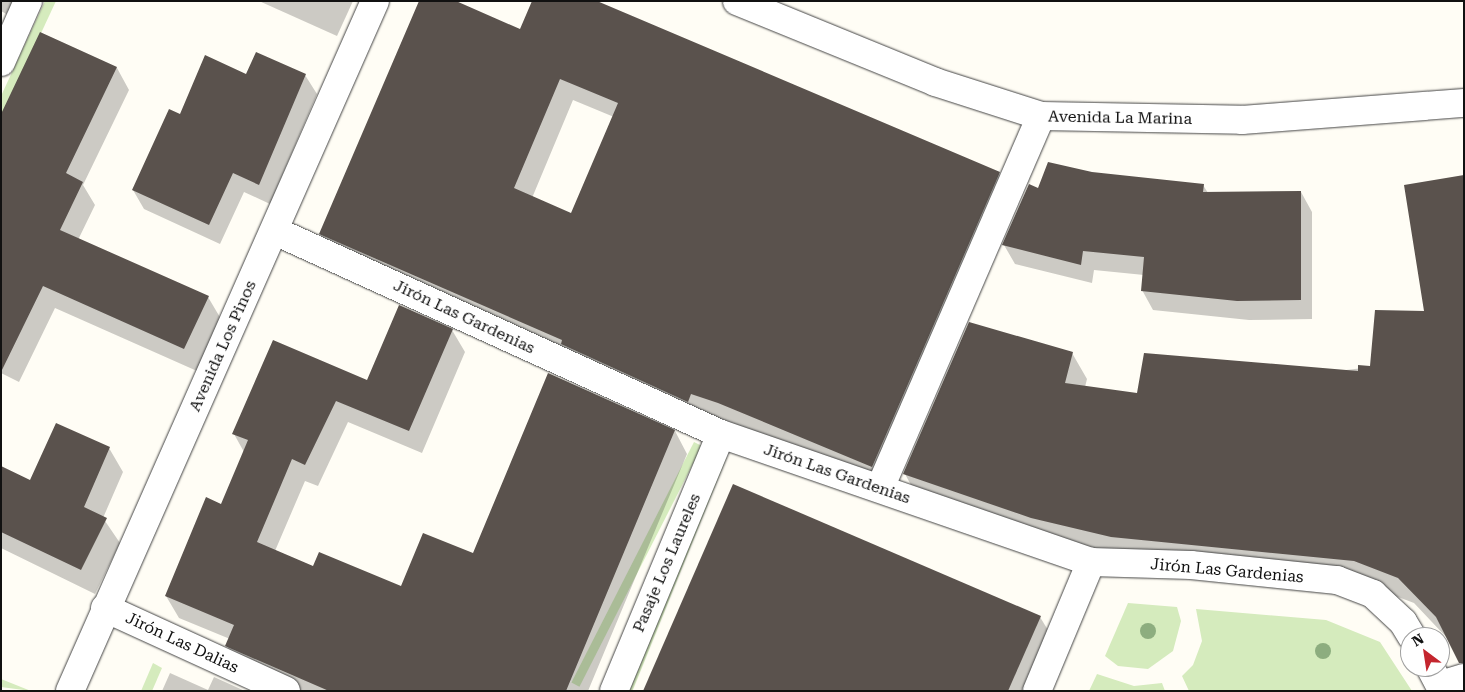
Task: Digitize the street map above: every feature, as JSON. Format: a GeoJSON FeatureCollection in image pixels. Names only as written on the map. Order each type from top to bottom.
{"type":"FeatureCollection","features":[{"type":"Feature","properties":{"kind":"street"},"geometry":{"type":"LineString","coordinates":[[5,45],[28,1]]}},
{"type":"Feature","properties":{"kind":"street","name":"Avenida Los Pinos"},"geometry":{"type":"LineString","coordinates":[[70,691],[105,608],[275,231],[375,1]]}},
{"type":"Feature","properties":{"kind":"street","name":"Avenida La Marina"},"geometry":{"type":"LineString","coordinates":[[737,1],[935,82],[1042,116],[1242,120],[1464,103]]}},
{"type":"Feature","properties":{"kind":"street"},"geometry":{"type":"LineString","coordinates":[[880,488],[1042,116]]}},
{"type":"Feature","properties":{"kind":"street","name":"Jirón Las Gardenias"},"geometry":{"type":"LineString","coordinates":[[275,231],[721,434],[1091,562],[1191,565],[1337,580],[1373,594],[1406,627]]}},
{"type":"Feature","properties":{"kind":"street","name":"Pasaje Los Laureles"},"geometry":{"type":"LineString","coordinates":[[614,691],[721,434]]}},
{"type":"Feature","properties":{"kind":"street"},"geometry":{"type":"LineString","coordinates":[[1037,691],[1091,562]]}},
{"type":"Feature","properties":{"kind":"street","name":"Jirón Las Dalias"},"geometry":{"type":"LineString","coordinates":[[105,608],[286,691]]}},
{"type":"Feature","properties":{"kind":"green space"},"geometry":{"type":"Polygon","coordinates":[[[45,1],[56,1],[1,119],[1,96],[45,1]]]}},
{"type":"Feature","properties":{"kind":"green space"},"geometry":{"type":"Polygon","coordinates":[[[694,442],[702,446],[579,687],[571,683],[694,442]]]}},
{"type":"Feature","properties":{"kind":"green space"},"geometry":{"type":"Polygon","coordinates":[[[722,456],[727,458],[632,691],[627,691],[722,456]]]}},
{"type":"Feature","properties":{"kind":"green space"},"geometry":{"type":"Polygon","coordinates":[[[1128,603],[1177,607],[1181,621],[1173,651],[1148,669],[1118,666],[1105,656],[1128,603]]]}},
{"type":"Feature","properties":{"kind":"green space"},"geometry":{"type":"Polygon","coordinates":[[[1196,609],[1326,620],[1380,642],[1400,673],[1400,677],[1403,677],[1412,691],[1189,691],[1182,676],[1193,665],[1202,641],[1196,609]]]}},
{"type":"Feature","properties":{"kind":"green space"},"geometry":{"type":"Polygon","coordinates":[[[153,663],[162,668],[152,691],[141,691],[153,663]]]}},
{"type":"Feature","properties":{"kind":"green space"},"geometry":{"type":"Polygon","coordinates":[[[1097,674],[1134,686],[1162,683],[1165,691],[1089,691],[1097,674]]]}},
{"type":"Feature","properties":{"kind":"green space"},"geometry":{"type":"Polygon","coordinates":[[[1,679],[31,691],[1,687],[1,679]]]}},
{"type":"Feature","properties":{"kind":"building"},"geometry":{"type":"Polygon","coordinates":[[[419,1],[456,1],[520,29],[532,1],[597,1],[1000,172],[872,467],[718,403],[691,394],[688,402],[561,344],[562,340],[319,234],[419,1]],[[560,79],[514,188],[571,213],[618,103],[560,79]]]}},
{"type":"Feature","properties":{"kind":"building"},"geometry":{"type":"Polygon","coordinates":[[[40,32],[117,67],[66,173],[83,182],[60,230],[209,296],[184,349],[43,286],[1,372],[1,114],[40,32]]]}},
{"type":"Feature","properties":{"kind":"building"},"geometry":{"type":"Polygon","coordinates":[[[256,52],[306,74],[259,185],[233,173],[209,225],[132,190],[169,109],[180,114],[205,55],[246,74],[256,52]]]}},
{"type":"Feature","properties":{"kind":"building"},"geometry":{"type":"Polygon","coordinates":[[[1048,162],[1092,172],[1204,184],[1203,192],[1301,191],[1301,300],[1237,301],[1141,291],[1144,257],[1083,251],[1081,265],[1002,245],[1029,184],[1038,188],[1048,162]]]}},
{"type":"Feature","properties":{"kind":"building"},"geometry":{"type":"Polygon","coordinates":[[[1464,175],[1464,663],[1459,663],[1450,645],[1450,627],[1441,627],[1436,617],[1398,578],[1354,561],[1111,537],[1031,518],[903,474],[969,322],[1073,352],[1065,383],[1137,393],[1144,353],[1358,371],[1358,365],[1370,366],[1375,310],[1424,311],[1404,185],[1464,175]]]}},
{"type":"Feature","properties":{"kind":"building"},"geometry":{"type":"Polygon","coordinates":[[[399,305],[453,329],[409,431],[336,401],[305,465],[292,459],[257,542],[313,566],[319,552],[401,586],[423,533],[473,553],[548,373],[675,430],[566,691],[329,691],[225,646],[234,625],[165,596],[206,497],[221,504],[248,440],[232,434],[273,340],[367,380],[399,305]]]}},
{"type":"Feature","properties":{"kind":"building"},"geometry":{"type":"Polygon","coordinates":[[[56,423],[110,447],[84,507],[107,518],[81,570],[1,532],[1,466],[30,480],[56,423]]]}},
{"type":"Feature","properties":{"kind":"building"},"geometry":{"type":"Polygon","coordinates":[[[733,484],[1041,616],[1008,691],[643,691],[733,484]]]}}]}
